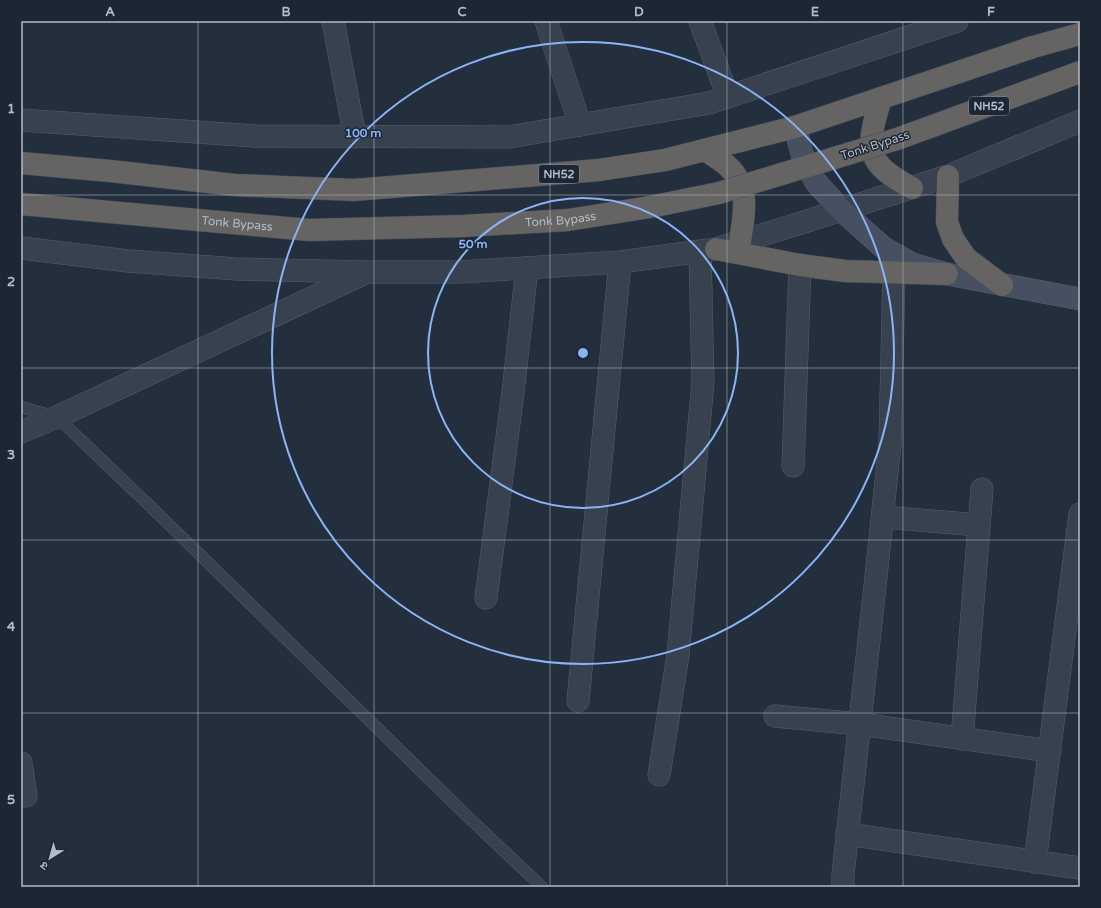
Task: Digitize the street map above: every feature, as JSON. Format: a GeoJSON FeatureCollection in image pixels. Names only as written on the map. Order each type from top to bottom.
{"type":"FeatureCollection","features":[{"type":"Feature","properties":{"kind":"highway"},"geometry":{"type":"LineString","coordinates":[[1034,47],[1074,21]]}},
{"type":"Feature","properties":{"kind":"highway","name":"NH52"},"geometry":{"type":"LineString","coordinates":[[21,163],[110,170],[235,185],[354,190],[599,170],[665,160],[795,127],[1034,47],[1080,34]]}},
{"type":"Feature","properties":{"kind":"highway","name":"Tonk Bypass"},"geometry":{"type":"LineString","coordinates":[[21,204],[309,230],[463,226],[568,220],[650,207],[719,193],[897,139],[1080,72]]}},
{"type":"Feature","properties":{"kind":"highway"},"geometry":{"type":"LineString","coordinates":[[881,98],[870,140],[873,155],[880,166],[893,178],[912,188]]}},
{"type":"Feature","properties":{"kind":"highway"},"geometry":{"type":"LineString","coordinates":[[705,150],[726,165],[734,173],[740,184],[744,197],[744,211],[740,242]]}},
{"type":"Feature","properties":{"kind":"highway"},"geometry":{"type":"LineString","coordinates":[[948,176],[947,222],[953,238],[966,258],[1002,284]]}},
{"type":"Feature","properties":{"kind":"highway"},"geometry":{"type":"LineString","coordinates":[[708,250],[845,271],[947,274]]}},
{"type":"Feature","properties":{"kind":"main road"},"geometry":{"type":"LineString","coordinates":[[795,127],[802,154],[815,181],[841,210],[884,248],[912,264],[947,274],[1080,299]]}},
{"type":"Feature","properties":{"kind":"street"},"geometry":{"type":"LineString","coordinates":[[332,21],[355,137]]}},
{"type":"Feature","properties":{"kind":"street"},"geometry":{"type":"LineString","coordinates":[[546,21],[580,125]]}},
{"type":"Feature","properties":{"kind":"street"},"geometry":{"type":"LineString","coordinates":[[700,21],[728,97]]}},
{"type":"Feature","properties":{"kind":"street"},"geometry":{"type":"LineString","coordinates":[[21,120],[255,136],[509,137],[709,103],[957,21]]}},
{"type":"Feature","properties":{"kind":"street"},"geometry":{"type":"LineString","coordinates":[[21,248],[128,261],[237,269],[367,272],[460,272],[620,262],[708,250],[740,242],[948,176],[1080,121]]}},
{"type":"Feature","properties":{"kind":"street"},"geometry":{"type":"LineString","coordinates":[[659,775],[678,655],[703,382],[708,250]]}},
{"type":"Feature","properties":{"kind":"street"},"geometry":{"type":"LineString","coordinates":[[578,701],[620,262]]}},
{"type":"Feature","properties":{"kind":"street"},"geometry":{"type":"LineString","coordinates":[[792,466],[800,265]]}},
{"type":"Feature","properties":{"kind":"street"},"geometry":{"type":"LineString","coordinates":[[486,598],[513,392],[527,268]]}},
{"type":"Feature","properties":{"kind":"street"},"geometry":{"type":"LineString","coordinates":[[21,432],[57,417],[367,272]]}},
{"type":"Feature","properties":{"kind":"street"},"geometry":{"type":"LineString","coordinates":[[842,887],[842,874],[860,724],[890,443],[894,272]]}},
{"type":"Feature","properties":{"kind":"street"},"geometry":{"type":"LineString","coordinates":[[962,739],[982,489]]}},
{"type":"Feature","properties":{"kind":"street"},"geometry":{"type":"LineString","coordinates":[[1035,862],[1080,514]]}},
{"type":"Feature","properties":{"kind":"street"},"geometry":{"type":"LineString","coordinates":[[882,517],[979,526]]}},
{"type":"Feature","properties":{"kind":"street"},"geometry":{"type":"LineString","coordinates":[[775,716],[860,724],[1050,751]]}},
{"type":"Feature","properties":{"kind":"street"},"geometry":{"type":"LineString","coordinates":[[21,763],[26,796]]}},
{"type":"Feature","properties":{"kind":"street"},"geometry":{"type":"LineString","coordinates":[[847,834],[1080,868]]}},
{"type":"Feature","properties":{"kind":"lane"},"geometry":{"type":"LineString","coordinates":[[21,407],[57,417],[542,887]]}}]}
